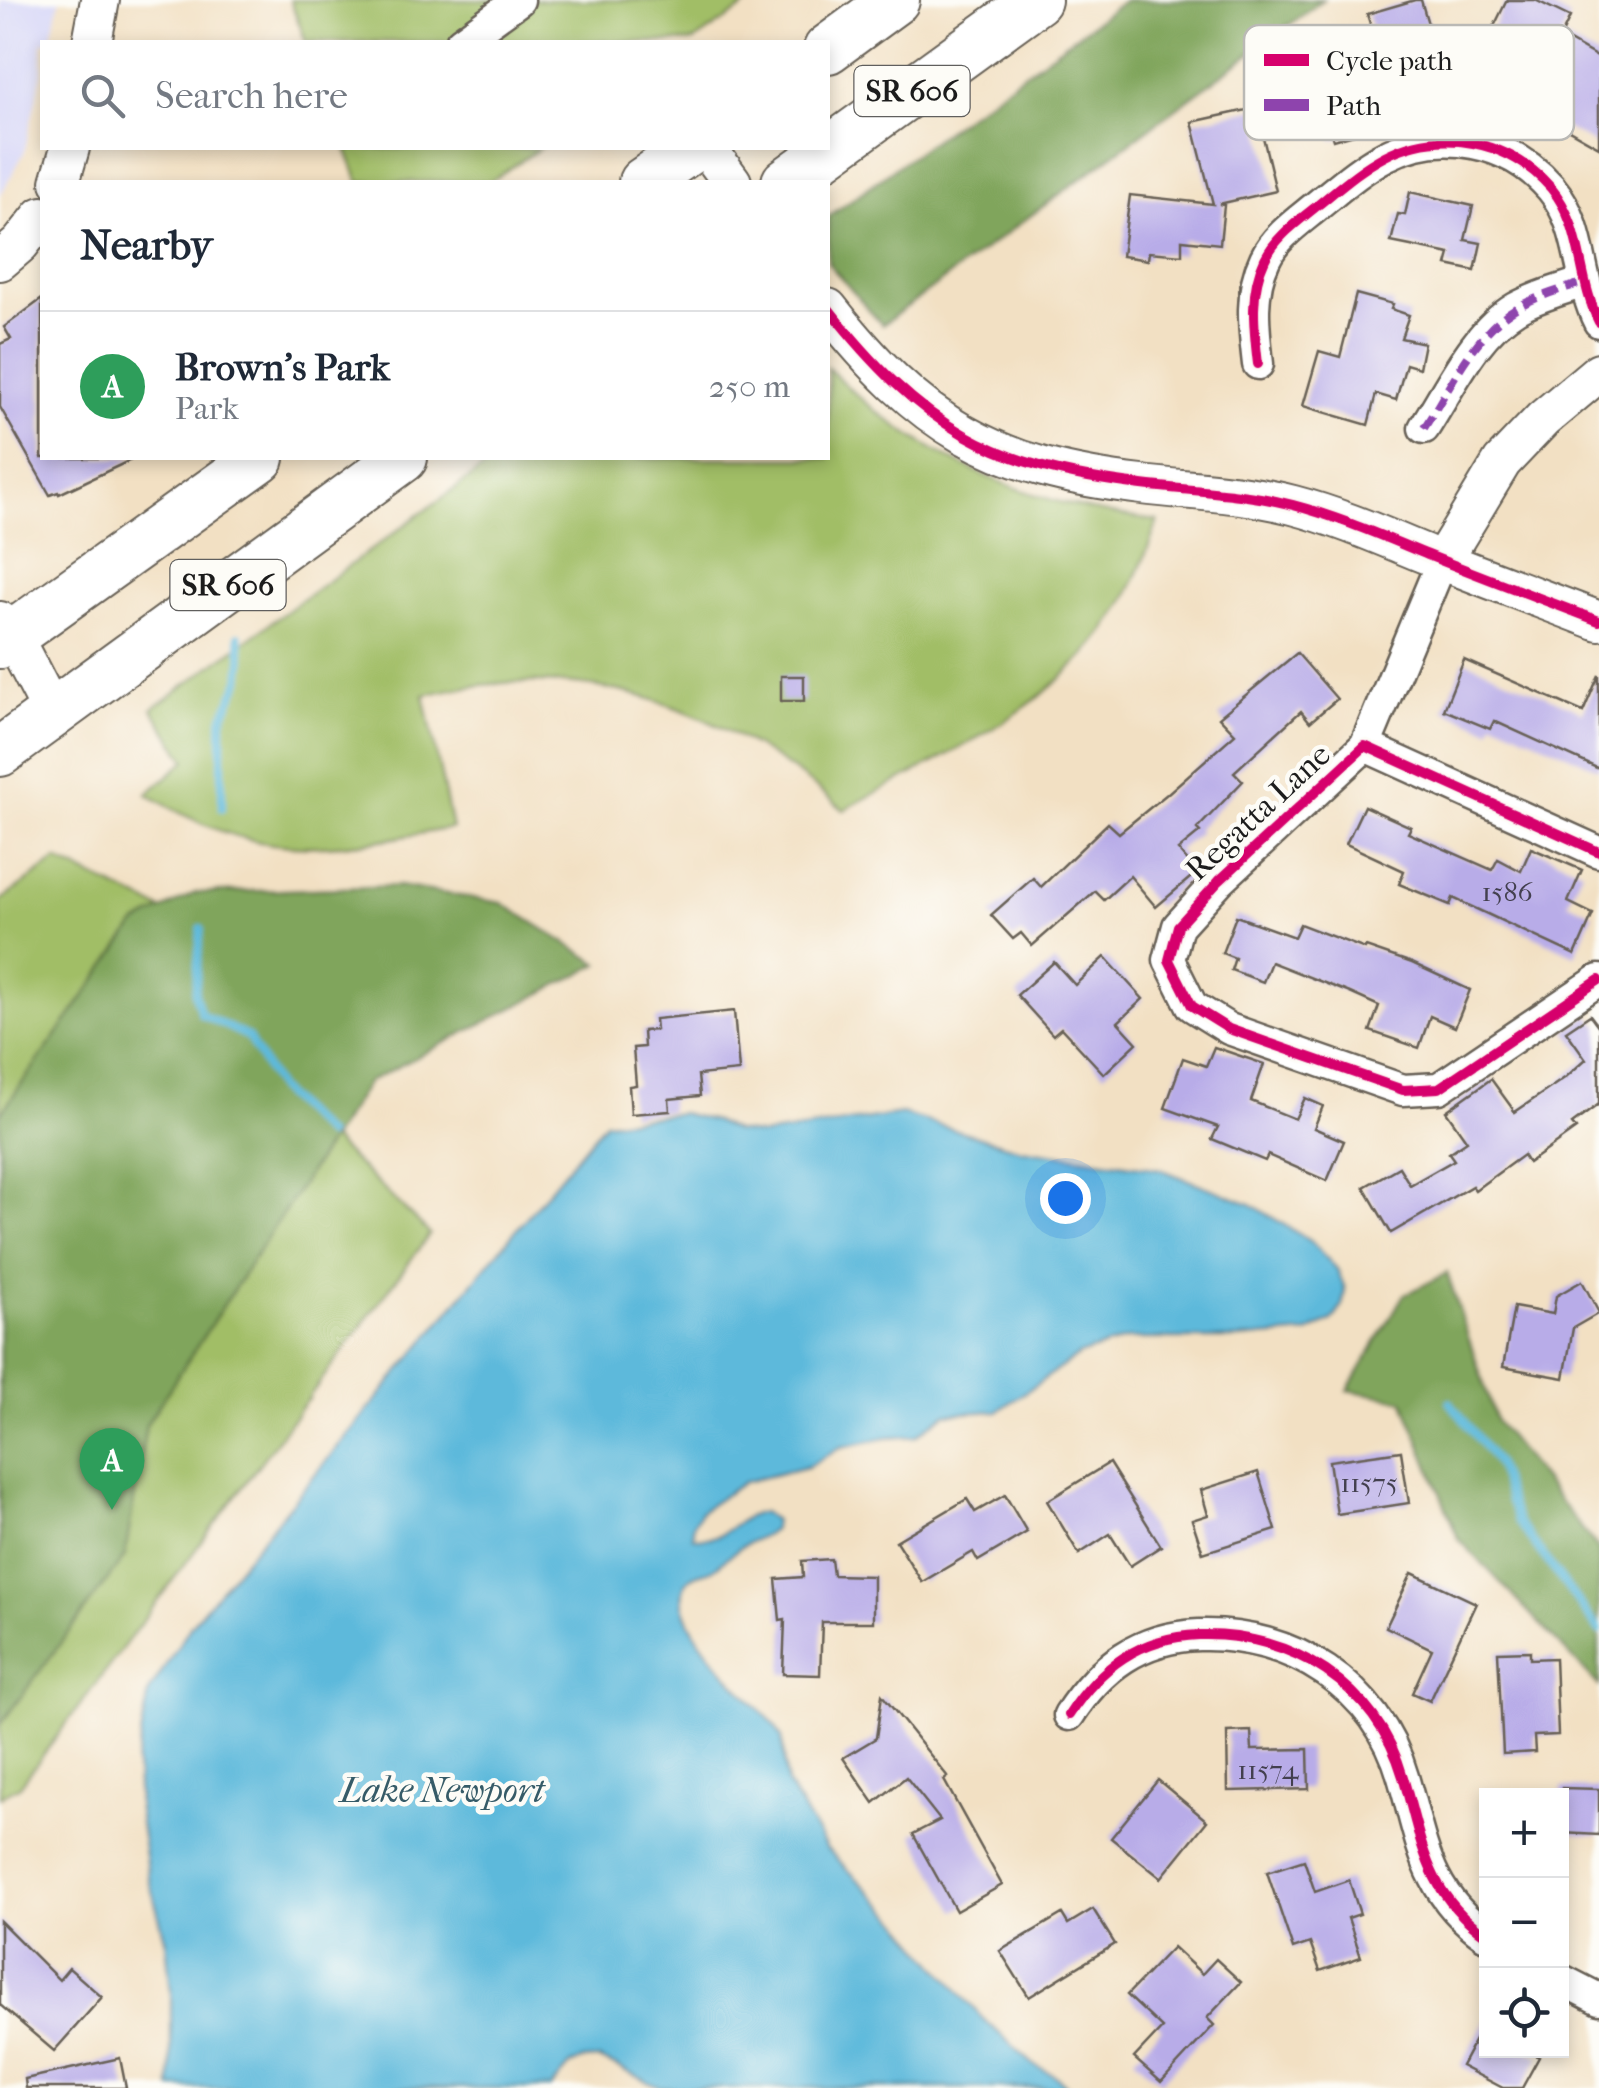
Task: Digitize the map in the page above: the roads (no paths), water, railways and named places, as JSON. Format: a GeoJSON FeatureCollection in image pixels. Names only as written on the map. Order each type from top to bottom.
{"type":"FeatureCollection","features":[{"type":"Feature","properties":{"kind":"main road","name":"SR 606"},"geometry":{"type":"LineString","coordinates":[[830,48],[895,0]]}},
{"type":"Feature","properties":{"kind":"main road","name":"SR 606"},"geometry":{"type":"LineString","coordinates":[[789,180],[1037,0]]}},
{"type":"Feature","properties":{"kind":"main road"},"geometry":{"type":"LineString","coordinates":[[646,180],[689,150]]}},
{"type":"Feature","properties":{"kind":"main road","name":"SR 606"},"geometry":{"type":"LineString","coordinates":[[3,641],[257,460]]}},
{"type":"Feature","properties":{"kind":"main road","name":"SR 606"},"geometry":{"type":"LineString","coordinates":[[0,752],[401,460]]}},
{"type":"Feature","properties":{"kind":"street"},"geometry":{"type":"LineString","coordinates":[[92,40],[100,0]]}},
{"type":"Feature","properties":{"kind":"street"},"geometry":{"type":"LineString","coordinates":[[464,40],[518,0]]}},
{"type":"Feature","properties":{"kind":"street"},"geometry":{"type":"LineString","coordinates":[[1258,364],[1254,300],[1258,276],[1266,255],[1281,236],[1384,156],[1416,144],[1445,140],[1477,143],[1503,152],[1550,187],[1573,225],[1584,282],[1599,322]]}},
{"type":"Feature","properties":{"kind":"street"},"geometry":{"type":"LineString","coordinates":[[61,180],[69,150]]}},
{"type":"Feature","properties":{"kind":"street"},"geometry":{"type":"LineString","coordinates":[[708,150],[731,180]]}},
{"type":"Feature","properties":{"kind":"street"},"geometry":{"type":"LineString","coordinates":[[0,261],[40,219]]}},
{"type":"Feature","properties":{"kind":"street"},"geometry":{"type":"LineString","coordinates":[[1424,428],[1495,324],[1534,300],[1584,282]]}},
{"type":"Feature","properties":{"kind":"street"},"geometry":{"type":"LineString","coordinates":[[830,310],[864,352],[917,402],[967,438],[993,451],[1074,476],[1240,494],[1293,504],[1599,621]]}},
{"type":"Feature","properties":{"kind":"street"},"geometry":{"type":"LineString","coordinates":[[1442,560],[1502,462],[1543,418],[1599,372]]}},
{"type":"Feature","properties":{"kind":"street","name":"Regatta Lane"},"geometry":{"type":"LineString","coordinates":[[1442,560],[1365,746],[1219,881],[1178,926],[1169,960],[1192,1006],[1229,1029],[1403,1090],[1439,1088],[1599,980]]}},
{"type":"Feature","properties":{"kind":"street"},"geometry":{"type":"LineString","coordinates":[[3,641],[52,712]]}},
{"type":"Feature","properties":{"kind":"street","name":"Regatta Lane"},"geometry":{"type":"LineString","coordinates":[[1365,746],[1599,852]]}},
{"type":"Feature","properties":{"kind":"street"},"geometry":{"type":"LineString","coordinates":[[1069,1715],[1087,1687],[1107,1667],[1154,1642],[1222,1634],[1258,1640],[1306,1657],[1356,1694],[1379,1724],[1396,1756],[1420,1845],[1434,1878],[1456,1908],[1479,1929]]}},
{"type":"Feature","properties":{"kind":"street"},"geometry":{"type":"LineString","coordinates":[[1569,1984],[1599,1999]]}},
{"type":"Feature","properties":{"kind":"water","name":"Lake Newport"},"geometry":{"type":"Polygon","coordinates":[[[681,1113],[735,1131],[763,1135],[902,1114],[1021,1149],[1160,1169],[1251,1204],[1310,1241],[1337,1269],[1345,1289],[1342,1307],[1332,1321],[1307,1333],[1239,1339],[1127,1339],[1079,1355],[998,1411],[945,1414],[916,1436],[841,1447],[807,1467],[744,1482],[701,1511],[693,1525],[693,1537],[705,1538],[763,1512],[774,1520],[773,1530],[738,1549],[713,1569],[689,1579],[683,1599],[687,1617],[713,1658],[774,1724],[782,1738],[787,1784],[827,1849],[894,1915],[982,2018],[1033,2064],[1069,2088],[661,2088],[600,2059],[581,2060],[570,2066],[551,2088],[171,2088],[171,1994],[166,1942],[148,1876],[138,1811],[136,1763],[149,1692],[191,1625],[605,1122],[681,1113]]]}},
{"type":"Feature","properties":{"kind":"waterway"},"geometry":{"type":"LineString","coordinates":[[222,808],[222,719],[240,680],[239,636]]}},
{"type":"Feature","properties":{"kind":"waterway"},"geometry":{"type":"LineString","coordinates":[[201,928],[195,994],[201,1014],[248,1037],[278,1089],[327,1136]]}},
{"type":"Feature","properties":{"kind":"waterway"},"geometry":{"type":"LineString","coordinates":[[1450,1402],[1496,1462],[1517,1521],[1599,1630]]}},
{"type":"Feature","properties":{"kind":"place","name":"Brown's Park"},"geometry":{"type":"Point","coordinates":[112,1510]}}]}
